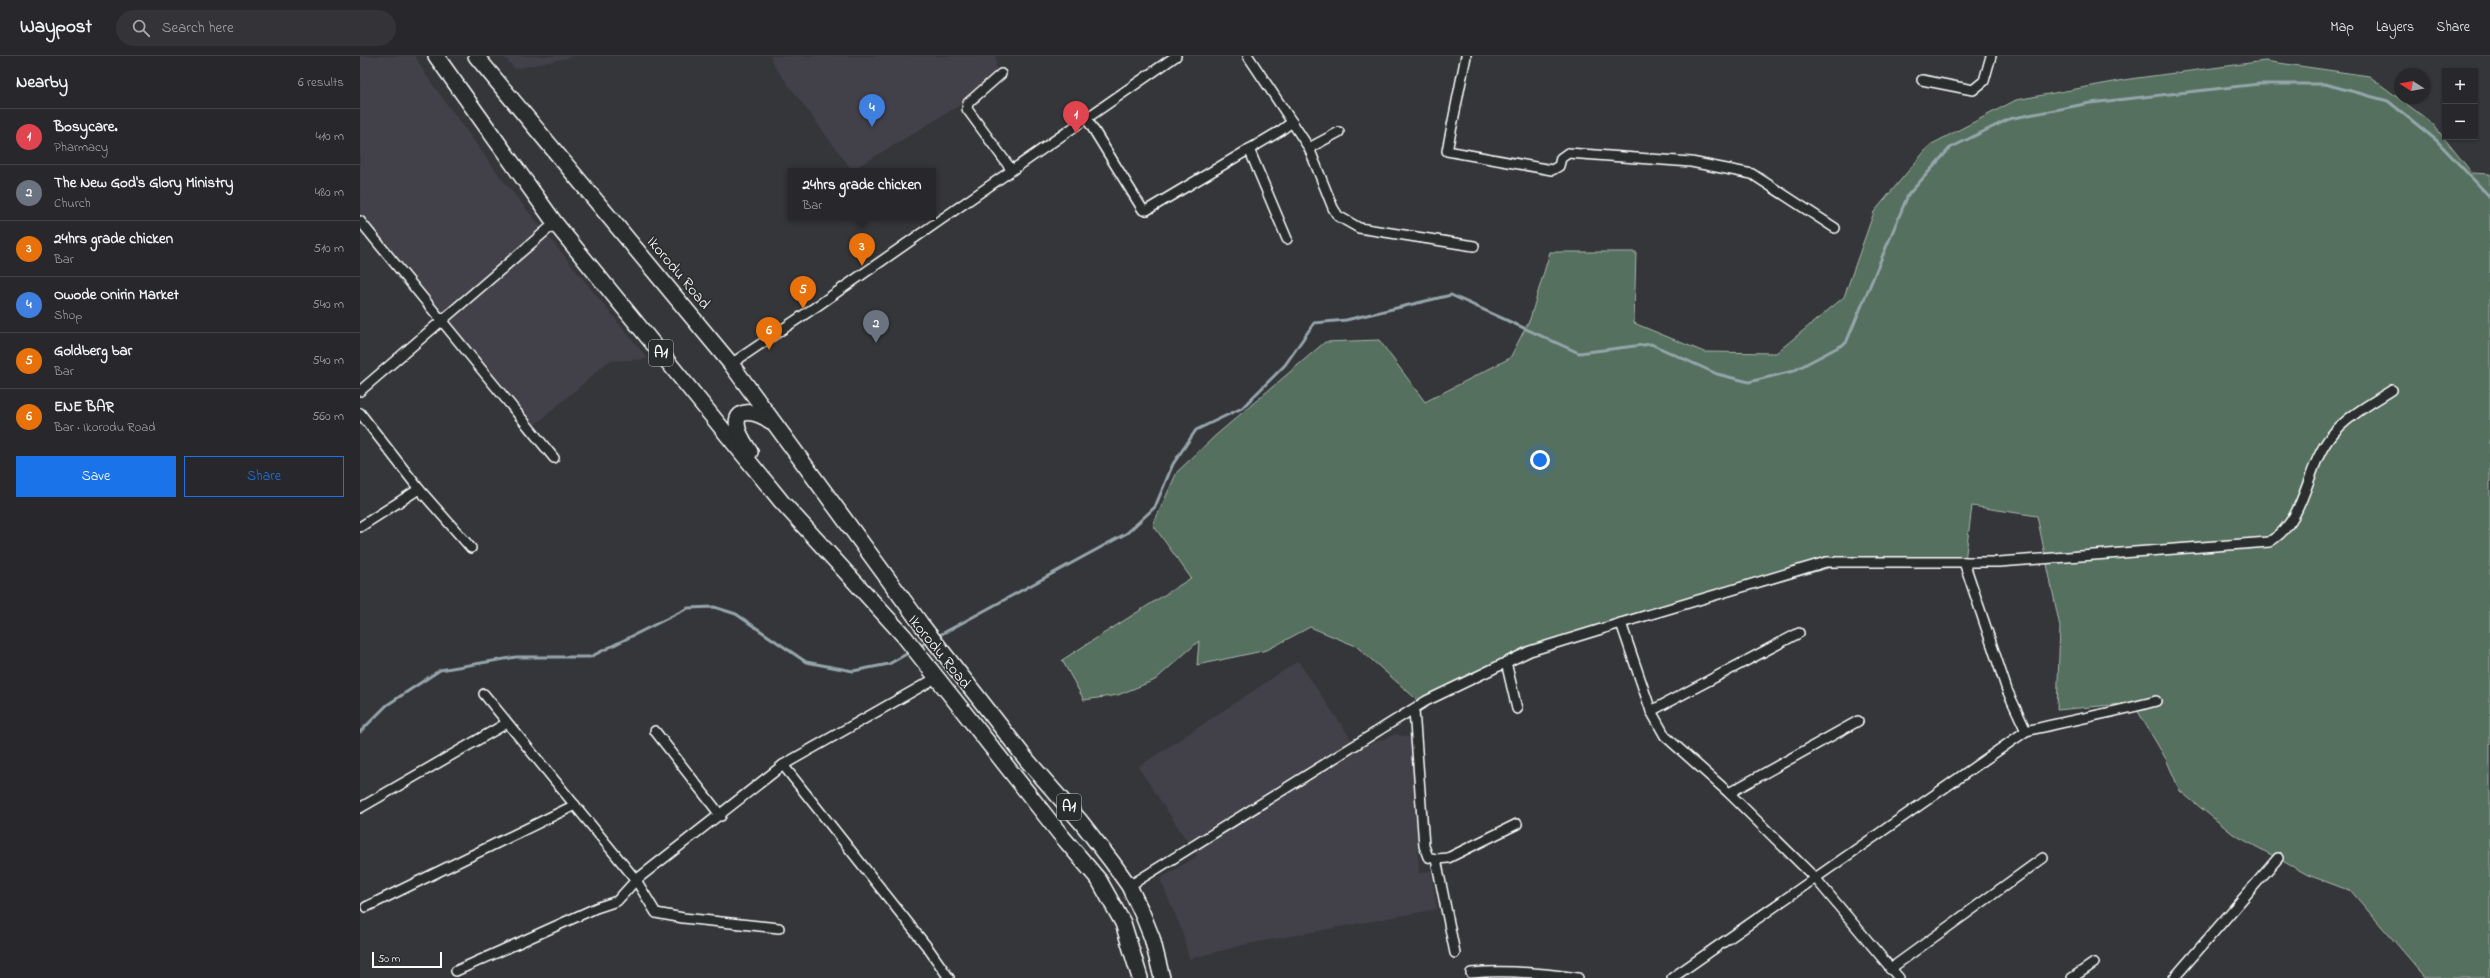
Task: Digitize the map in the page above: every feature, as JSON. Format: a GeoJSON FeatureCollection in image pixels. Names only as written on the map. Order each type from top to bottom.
{"type":"FeatureCollection","features":[{"type":"Feature","properties":{"kind":"highway","name":"Ikorodu Road"},"geometry":{"type":"LineString","coordinates":[[436,56],[554,223],[781,501],[900,639],[1099,880],[1112,901],[1132,948],[1140,978]]}},
{"type":"Feature","properties":{"kind":"highway","name":"Ikorodu Road"},"geometry":{"type":"LineString","coordinates":[[476,56],[731,364],[844,519],[947,652],[1026,759],[1081,822],[1129,886],[1152,938],[1162,978]]}},
{"type":"Feature","properties":{"kind":"highway"},"geometry":{"type":"LineString","coordinates":[[774,424],[761,414],[751,412],[745,412],[737,420],[738,430],[781,501]]}},
{"type":"Feature","properties":{"kind":"highway","name":"Ikorodu Road"},"geometry":{"type":"LineString","coordinates":[[923,668],[929,682],[1008,778],[1060,834]]}},
{"type":"Feature","properties":{"kind":"street"},"geometry":{"type":"LineString","coordinates":[[731,364],[875,266],[1011,169],[1087,119],[1176,56]]}},
{"type":"Feature","properties":{"kind":"street"},"geometry":{"type":"LineString","coordinates":[[1248,56],[1309,148],[1333,208],[1346,222],[1359,228],[1474,246]]}},
{"type":"Feature","properties":{"kind":"street"},"geometry":{"type":"LineString","coordinates":[[1466,56],[1448,151],[1552,170],[1558,166],[1561,158],[1568,153],[1698,163],[1752,174],[1835,228]]}},
{"type":"Feature","properties":{"kind":"street"},"geometry":{"type":"LineString","coordinates":[[1922,80],[1973,90],[1984,81],[1991,56]]}},
{"type":"Feature","properties":{"kind":"street"},"geometry":{"type":"LineString","coordinates":[[1001,74],[968,103],[966,108],[1011,169]]}},
{"type":"Feature","properties":{"kind":"street"},"geometry":{"type":"LineString","coordinates":[[1087,119],[1143,210],[1153,207],[1280,131],[1292,122]]}},
{"type":"Feature","properties":{"kind":"street"},"geometry":{"type":"LineString","coordinates":[[1309,148],[1339,132]]}},
{"type":"Feature","properties":{"kind":"street"},"geometry":{"type":"LineString","coordinates":[[1249,149],[1287,239]]}},
{"type":"Feature","properties":{"kind":"street"},"geometry":{"type":"LineString","coordinates":[[360,221],[554,458]]}},
{"type":"Feature","properties":{"kind":"street"},"geometry":{"type":"LineString","coordinates":[[360,391],[442,322],[554,223]]}},
{"type":"Feature","properties":{"kind":"street"},"geometry":{"type":"LineString","coordinates":[[1129,886],[1414,710],[1426,701],[1530,651],[1622,623],[1826,562],[1999,562],[2270,542],[2288,527],[2314,464],[2330,436],[2351,418],[2392,390]]}},
{"type":"Feature","properties":{"kind":"street"},"geometry":{"type":"LineString","coordinates":[[360,413],[419,489],[471,548]]}},
{"type":"Feature","properties":{"kind":"street"},"geometry":{"type":"LineString","coordinates":[[360,527],[419,489]]}},
{"type":"Feature","properties":{"kind":"street"},"geometry":{"type":"LineString","coordinates":[[1964,562],[2007,690],[2026,731]]}},
{"type":"Feature","properties":{"kind":"street"},"geometry":{"type":"LineString","coordinates":[[1622,623],[1651,712],[1665,736],[1729,793],[1816,879],[1899,978]]}},
{"type":"Feature","properties":{"kind":"street"},"geometry":{"type":"LineString","coordinates":[[1651,712],[1799,633]]}},
{"type":"Feature","properties":{"kind":"street"},"geometry":{"type":"LineString","coordinates":[[1506,662],[1517,709]]}},
{"type":"Feature","properties":{"kind":"street"},"geometry":{"type":"LineString","coordinates":[[456,971],[596,908],[617,901],[636,880],[721,816],[783,766],[929,682]]}},
{"type":"Feature","properties":{"kind":"street"},"geometry":{"type":"LineString","coordinates":[[484,694],[636,880],[656,913],[683,918],[779,928]]}},
{"type":"Feature","properties":{"kind":"street"},"geometry":{"type":"LineString","coordinates":[[1672,978],[1816,879],[2026,731],[2068,720],[2106,715],[2156,701]]}},
{"type":"Feature","properties":{"kind":"street"},"geometry":{"type":"LineString","coordinates":[[1414,710],[1424,846],[1428,857],[1436,859],[1448,858],[1517,824]]}},
{"type":"Feature","properties":{"kind":"street"},"geometry":{"type":"LineString","coordinates":[[1729,793],[1858,721]]}},
{"type":"Feature","properties":{"kind":"street"},"geometry":{"type":"LineString","coordinates":[[360,808],[507,722]]}},
{"type":"Feature","properties":{"kind":"street"},"geometry":{"type":"LineString","coordinates":[[655,731],[721,816]]}},
{"type":"Feature","properties":{"kind":"street"},"geometry":{"type":"LineString","coordinates":[[783,766],[928,948],[950,978]]}},
{"type":"Feature","properties":{"kind":"street"},"geometry":{"type":"LineString","coordinates":[[366,907],[575,805]]}},
{"type":"Feature","properties":{"kind":"street"},"geometry":{"type":"LineString","coordinates":[[1890,969],[2043,858]]}},
{"type":"Feature","properties":{"kind":"street"},"geometry":{"type":"LineString","coordinates":[[2174,978],[2278,858]]}},
{"type":"Feature","properties":{"kind":"street"},"geometry":{"type":"LineString","coordinates":[[1436,859],[1455,953]]}},
{"type":"Feature","properties":{"kind":"street"},"geometry":{"type":"LineString","coordinates":[[2072,978],[2094,963]]}},
{"type":"Feature","properties":{"kind":"street"},"geometry":{"type":"LineString","coordinates":[[1471,973],[1490,971],[1548,974],[1578,978]]}},
{"type":"Feature","properties":{"kind":"shaded area"},"geometry":{"type":"Polygon","coordinates":[[[360,56],[415,56],[425,74],[502,179],[648,359],[609,361],[534,426],[360,224],[360,56]]]}},
{"type":"Feature","properties":{"kind":"shaded area"},"geometry":{"type":"Polygon","coordinates":[[[503,56],[576,56],[515,69],[503,56]]]}},
{"type":"Feature","properties":{"kind":"shaded area"},"geometry":{"type":"Polygon","coordinates":[[[770,56],[996,56],[997,83],[855,168],[851,168],[775,67],[770,56]]]}},
{"type":"Feature","properties":{"kind":"shaded area"},"geometry":{"type":"Polygon","coordinates":[[[1298,661],[1358,749],[1396,734],[1411,738],[1419,873],[1431,871],[1437,909],[1247,944],[1189,959],[1182,931],[1160,879],[1197,856],[1138,767],[1298,661]]]}},
{"type":"Feature","properties":{"kind":"green space"},"geometry":{"type":"Polygon","coordinates":[[[2265,61],[2369,76],[2394,95],[2394,104],[2407,104],[2432,123],[2442,136],[2442,140],[2446,140],[2472,173],[2490,174],[2490,978],[2426,978],[2351,891],[2308,875],[2233,834],[2180,791],[2166,759],[2133,703],[2057,710],[2060,627],[2037,516],[1972,506],[1965,561],[1828,568],[1516,657],[1423,705],[1356,646],[1310,627],[1267,650],[1197,665],[1199,641],[1155,680],[1118,695],[1084,700],[1062,660],[1191,578],[1153,525],[1177,472],[1215,436],[1325,342],[1379,340],[1425,402],[1510,358],[1530,319],[1550,252],[1636,252],[1634,323],[1704,352],[1776,353],[1844,297],[1874,212],[1930,145],[2016,100],[2130,79],[2265,61]]]}},
{"type":"Feature","properties":{"kind":"waterway"},"geometry":{"type":"LineString","coordinates":[[936,637],[1127,533],[1155,507],[1173,464],[1196,430],[1242,408],[1285,365],[1314,323],[1346,320],[1451,295],[1579,353],[1651,344],[1717,374],[1749,382],[1793,371],[1846,343],[1908,195],[1950,148],[2009,119],[2090,103],[2259,84],[2325,84],[2388,101],[2436,140],[2490,197]]}},
{"type":"Feature","properties":{"kind":"waterway"},"geometry":{"type":"LineString","coordinates":[[360,732],[387,705],[440,670],[516,657],[590,657],[688,608],[714,607],[736,614],[806,662],[853,671],[889,664],[910,652]]}},
{"type":"Feature","properties":{"kind":"waterway"},"geometry":{"type":"LineString","coordinates":[[918,647],[929,641]]}},
{"type":"Feature","properties":{"kind":"place","name":"Owode Onirin Market"},"geometry":{"type":"Point","coordinates":[872,127]}},
{"type":"Feature","properties":{"kind":"place","name":"Bosycare."},"geometry":{"type":"Point","coordinates":[1076,134]}},
{"type":"Feature","properties":{"kind":"place","name":"24hrs grade chicken"},"geometry":{"type":"Point","coordinates":[862,266]}},
{"type":"Feature","properties":{"kind":"place","name":"Goldberg bar"},"geometry":{"type":"Point","coordinates":[803,309]}},
{"type":"Feature","properties":{"kind":"place","name":"The New God's Glory Ministry"},"geometry":{"type":"Point","coordinates":[876,343]}},
{"type":"Feature","properties":{"kind":"place","name":"ENE BAR"},"geometry":{"type":"Point","coordinates":[769,350]}}]}
